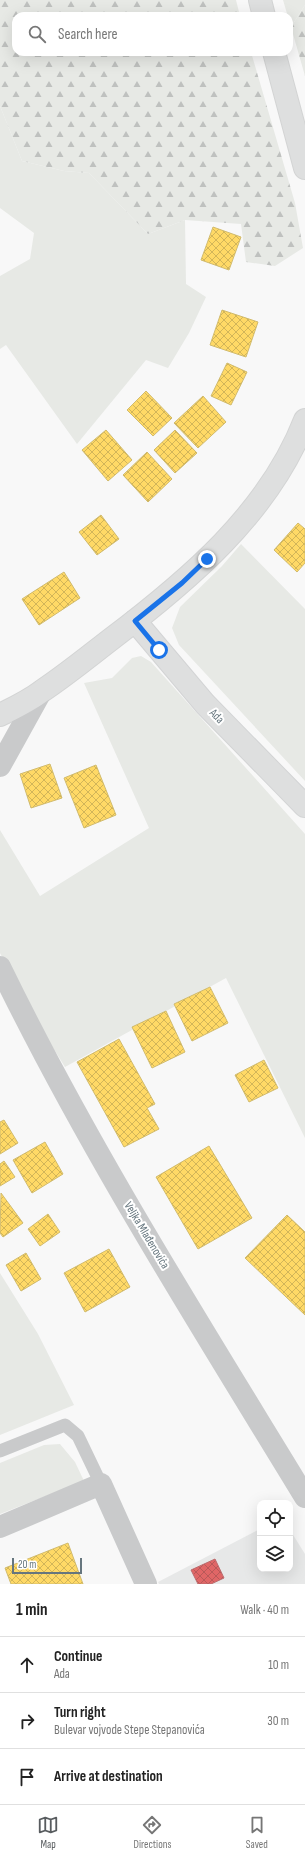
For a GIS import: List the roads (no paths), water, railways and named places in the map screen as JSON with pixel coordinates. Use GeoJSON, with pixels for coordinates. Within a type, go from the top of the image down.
{"type":"FeatureCollection","features":[{"type":"Feature","properties":{"kind":"main road"},"geometry":{"type":"LineString","coordinates":[[260,0],[263,12]]}},
{"type":"Feature","properties":{"kind":"main road"},"geometry":{"type":"LineString","coordinates":[[275,56],[305,168]]}},
{"type":"Feature","properties":{"kind":"main road"},"geometry":{"type":"LineString","coordinates":[[0,715],[41,692],[135,621],[182,583],[240,524],[263,496],[282,467],[305,420]]}},
{"type":"Feature","properties":{"kind":"main road","name":"Ada"},"geometry":{"type":"LineString","coordinates":[[135,621],[205,704],[305,806]]}},
{"type":"Feature","properties":{"kind":"street"},"geometry":{"type":"LineString","coordinates":[[0,766],[41,692]]}},
{"type":"Feature","properties":{"kind":"street","name":"Veljka Mlađenovića"},"geometry":{"type":"LineString","coordinates":[[0,967],[24,1015],[98,1151],[305,1497]]}},
{"type":"Feature","properties":{"kind":"street"},"geometry":{"type":"LineString","coordinates":[[0,1527],[102,1484],[146,1584]]}},
{"type":"Feature","properties":{"kind":"lane"},"geometry":{"type":"LineString","coordinates":[[0,1451],[65,1426],[78,1436],[102,1484]]}}]}
